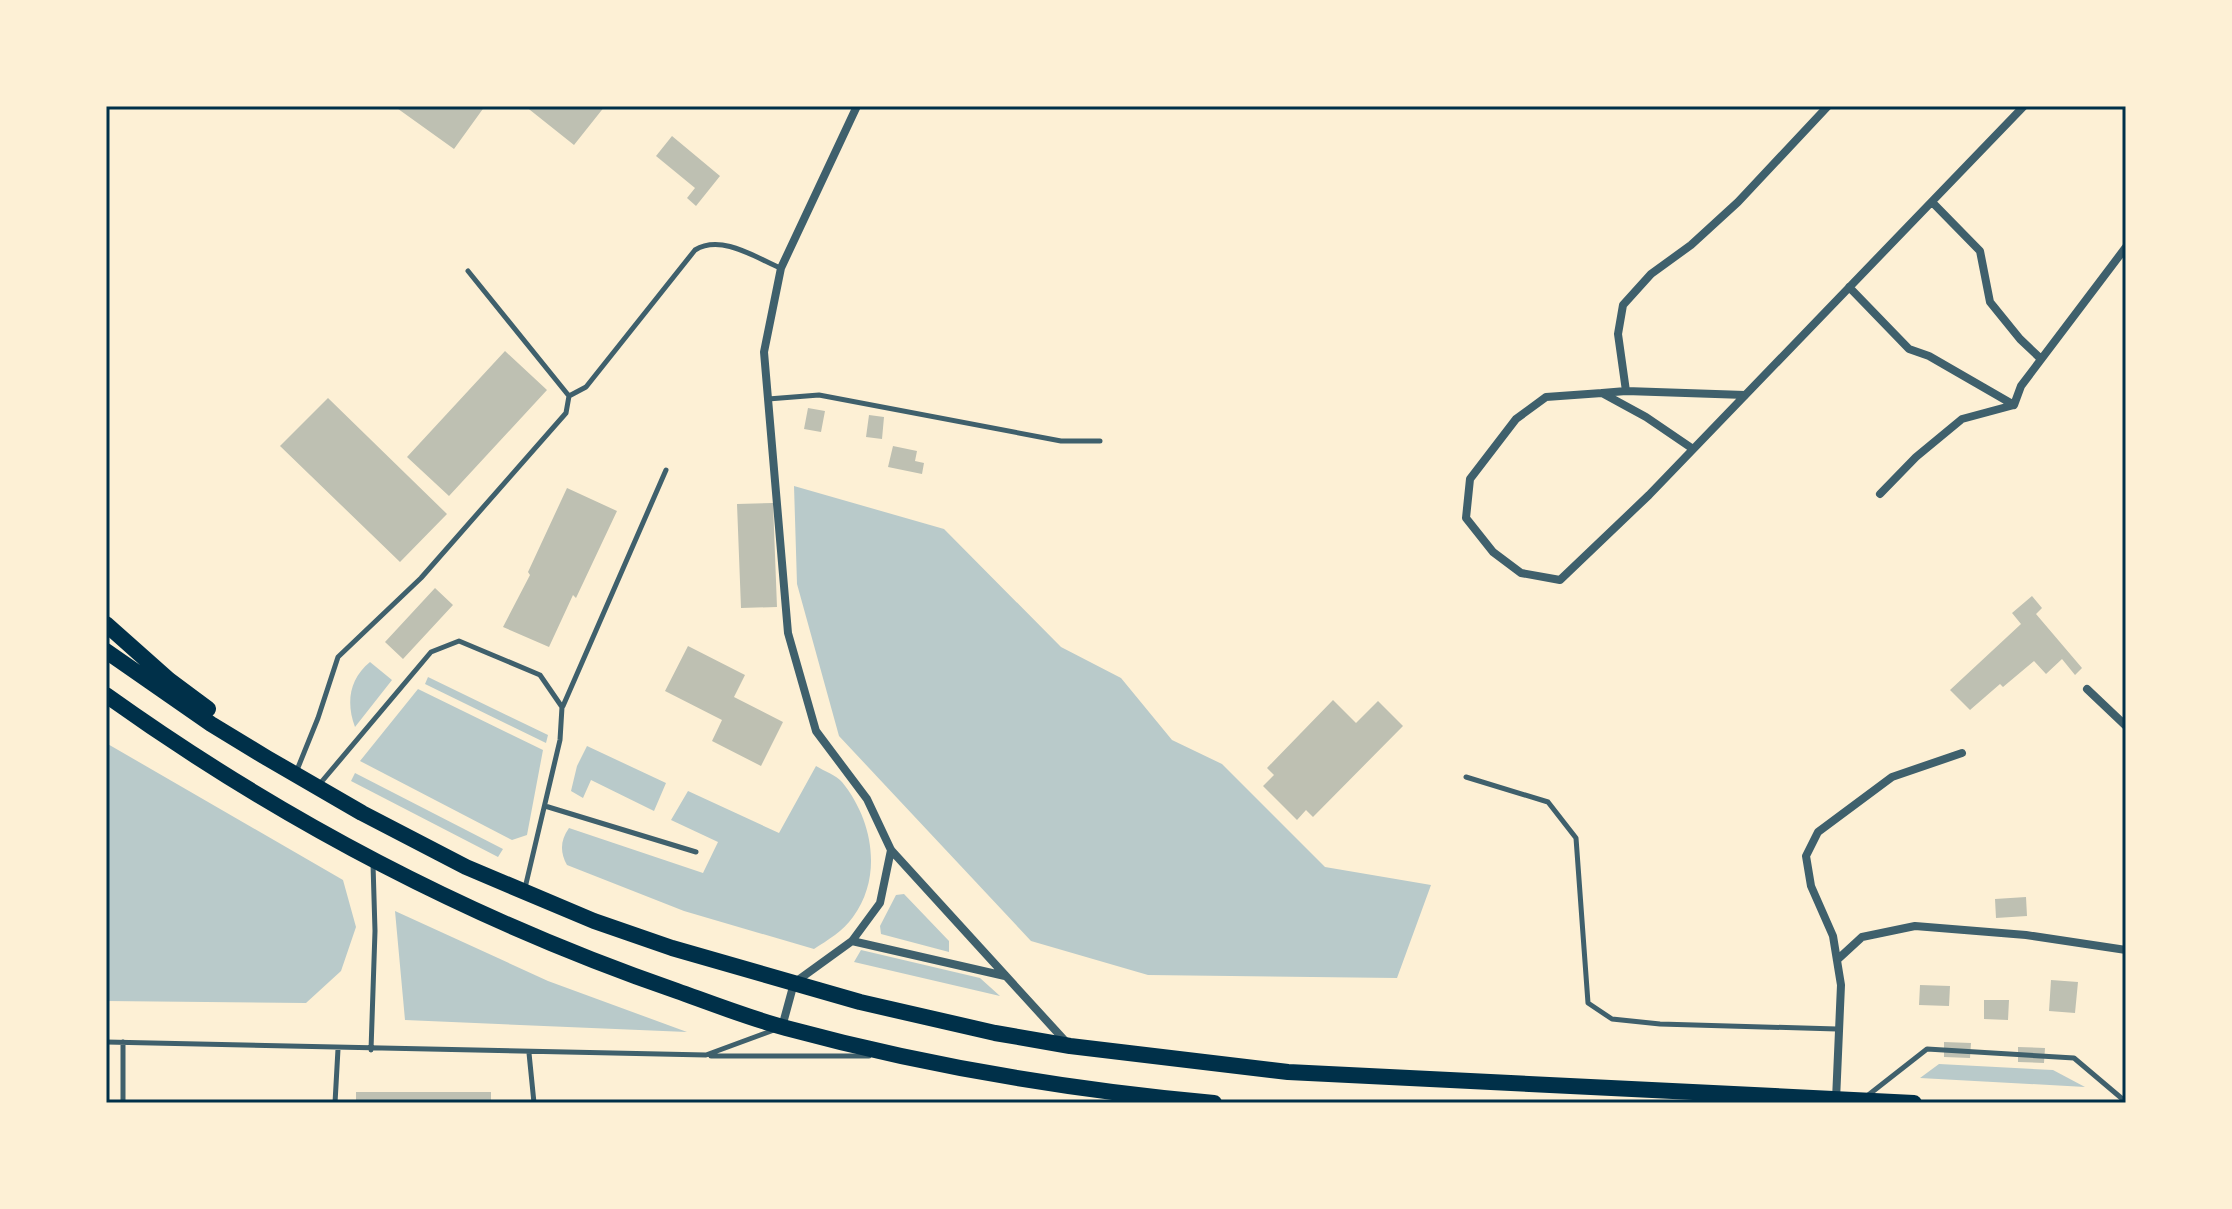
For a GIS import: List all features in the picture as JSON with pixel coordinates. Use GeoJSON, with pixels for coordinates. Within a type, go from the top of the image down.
{"type":"FeatureCollection","features":[{"type":"Feature","properties":{"kind":"highway"},"geometry":{"type":"LineString","coordinates":[[106,624],[169,680],[295,775]]}},
{"type":"Feature","properties":{"kind":"highway"},"geometry":{"type":"LineString","coordinates":[[106,651],[211,724],[295,775],[409,838],[524,893],[646,939],[922,1017],[1070,1046],[1288,1072],[1914,1103]]}},
{"type":"Feature","properties":{"kind":"highway"},"geometry":{"type":"LineString","coordinates":[[106,695],[206,762]]}},
{"type":"Feature","properties":{"kind":"highway"},"geometry":{"type":"LineString","coordinates":[[106,709],[206,762],[372,859],[531,936],[632,976],[782,1027],[901,1056],[1036,1081],[1214,1103]]}},
{"type":"Feature","properties":{"kind":"street"},"geometry":{"type":"LineString","coordinates":[[857,106],[781,268],[764,352],[788,633],[816,731],[867,799],[891,850],[1070,1046]]}},
{"type":"Feature","properties":{"kind":"street"},"geometry":{"type":"LineString","coordinates":[[1626,391],[1618,334],[1623,305],[1651,274],[1691,245],[1738,202],[1828,106]]}},
{"type":"Feature","properties":{"kind":"street"},"geometry":{"type":"LineString","coordinates":[[1745,395],[1626,391],[1546,397],[1516,419],[1470,479],[1466,518],[1493,552],[1521,573],[1560,580],[1693,449],[2024,106]]}},
{"type":"Feature","properties":{"kind":"street"},"geometry":{"type":"LineString","coordinates":[[1932,202],[1980,251],[1990,302],[2041,359]]}},
{"type":"Feature","properties":{"kind":"street"},"geometry":{"type":"LineString","coordinates":[[2014,405],[2021,386],[2126,247]]}},
{"type":"Feature","properties":{"kind":"street"},"geometry":{"type":"LineString","coordinates":[[1849,287],[1909,349],[1929,356],[2014,405]]}},
{"type":"Feature","properties":{"kind":"street"},"geometry":{"type":"LineString","coordinates":[[1602,393],[1646,417],[1693,449]]}},
{"type":"Feature","properties":{"kind":"street"},"geometry":{"type":"LineString","coordinates":[[1880,494],[1916,457],[1962,419],[2014,405]]}},
{"type":"Feature","properties":{"kind":"street"},"geometry":{"type":"LineString","coordinates":[[2087,689],[2126,726]]}},
{"type":"Feature","properties":{"kind":"street"},"geometry":{"type":"LineString","coordinates":[[1836,1100],[1841,985],[1833,936],[1811,886],[1806,856],[1818,832],[1892,777],[1962,753]]}},
{"type":"Feature","properties":{"kind":"street"},"geometry":{"type":"LineString","coordinates":[[782,1027],[794,983],[852,941],[880,903],[891,850]]}},
{"type":"Feature","properties":{"kind":"street"},"geometry":{"type":"LineString","coordinates":[[1837,960],[1862,937],[1915,926],[2026,935],[2126,950]]}},
{"type":"Feature","properties":{"kind":"street"},"geometry":{"type":"LineString","coordinates":[[852,941],[1006,976]]}},
{"type":"Feature","properties":{"kind":"lane"},"geometry":{"type":"LineString","coordinates":[[569,396],[586,387],[695,250],[705,244],[722,244],[781,268]]}},
{"type":"Feature","properties":{"kind":"lane"},"geometry":{"type":"LineString","coordinates":[[295,775],[338,657],[421,578],[566,413],[569,396],[468,271]]}},
{"type":"Feature","properties":{"kind":"lane"},"geometry":{"type":"LineString","coordinates":[[768,399],[819,395],[1061,441],[1100,441]]}},
{"type":"Feature","properties":{"kind":"lane"},"geometry":{"type":"LineString","coordinates":[[524,893],[560,740],[562,707],[666,470]]}},
{"type":"Feature","properties":{"kind":"lane"},"geometry":{"type":"LineString","coordinates":[[318,787],[431,652],[459,641],[540,675],[562,707]]}},
{"type":"Feature","properties":{"kind":"lane"},"geometry":{"type":"LineString","coordinates":[[1466,777],[1548,802],[1576,838],[1588,1003],[1612,1019],[1660,1024],[1837,1029]]}},
{"type":"Feature","properties":{"kind":"lane"},"geometry":{"type":"LineString","coordinates":[[545,806],[696,852]]}},
{"type":"Feature","properties":{"kind":"lane"},"geometry":{"type":"LineString","coordinates":[[371,1050],[375,931],[372,859]]}},
{"type":"Feature","properties":{"kind":"lane"},"geometry":{"type":"LineString","coordinates":[[706,1055],[782,1027]]}},
{"type":"Feature","properties":{"kind":"lane"},"geometry":{"type":"LineString","coordinates":[[106,1042],[529,1053],[901,1056]]}},
{"type":"Feature","properties":{"kind":"lane"},"geometry":{"type":"LineString","coordinates":[[123,1042],[123,1103]]}},
{"type":"Feature","properties":{"kind":"lane"},"geometry":{"type":"LineString","coordinates":[[335,1103],[338,1049]]}},
{"type":"Feature","properties":{"kind":"lane"},"geometry":{"type":"LineString","coordinates":[[1859,1101],[1927,1049],[2074,1058],[2126,1102]]}},
{"type":"Feature","properties":{"kind":"lane"},"geometry":{"type":"LineString","coordinates":[[529,1053],[534,1103]]}},
{"type":"Feature","properties":{"kind":"shaded area"},"geometry":{"type":"Polygon","coordinates":[[[794,486],[944,529],[1061,647],[1121,678],[1172,740],[1222,764],[1325,867],[1431,885],[1397,978],[1148,975],[1031,941],[839,736],[797,584],[794,486]]]}},
{"type":"Feature","properties":{"kind":"shaded area"},"geometry":{"type":"Polygon","coordinates":[[[370,662],[392,680],[355,727],[351,692],[358,676],[370,662]]]}},
{"type":"Feature","properties":{"kind":"shaded area"},"geometry":{"type":"Polygon","coordinates":[[[428,677],[548,735],[546,743],[425,684],[428,677]]]}},
{"type":"Feature","properties":{"kind":"shaded area"},"geometry":{"type":"Polygon","coordinates":[[[418,689],[543,750],[527,835],[512,840],[360,761],[418,689]]]}},
{"type":"Feature","properties":{"kind":"shaded area"},"geometry":{"type":"Polygon","coordinates":[[[106,743],[343,880],[356,927],[341,971],[306,1003],[106,1001],[106,743]]]}},
{"type":"Feature","properties":{"kind":"shaded area"},"geometry":{"type":"Polygon","coordinates":[[[587,746],[666,783],[654,811],[591,780],[583,798],[571,791],[577,766],[587,746]]]}},
{"type":"Feature","properties":{"kind":"shaded area"},"geometry":{"type":"Polygon","coordinates":[[[816,766],[839,780],[853,797],[867,831],[871,866],[862,901],[853,917],[840,931],[814,949],[684,911],[567,865],[565,860],[563,842],[569,828],[703,873],[718,842],[671,820],[688,791],[779,833],[816,766]]]}},
{"type":"Feature","properties":{"kind":"shaded area"},"geometry":{"type":"Polygon","coordinates":[[[355,773],[503,849],[498,857],[351,781],[355,773]]]}},
{"type":"Feature","properties":{"kind":"shaded area"},"geometry":{"type":"Polygon","coordinates":[[[904,894],[949,941],[949,952],[881,934],[880,926],[896,895],[904,894]]]}},
{"type":"Feature","properties":{"kind":"shaded area"},"geometry":{"type":"Polygon","coordinates":[[[395,911],[548,981],[687,1032],[405,1020],[395,911]]]}},
{"type":"Feature","properties":{"kind":"shaded area"},"geometry":{"type":"Polygon","coordinates":[[[861,950],[980,978],[1000,996],[854,962],[861,950]]]}},
{"type":"Feature","properties":{"kind":"shaded area"},"geometry":{"type":"Polygon","coordinates":[[[1939,1064],[2053,1070],[2085,1087],[1920,1078],[1939,1064]]]}},
{"type":"Feature","properties":{"kind":"building"},"geometry":{"type":"Polygon","coordinates":[[[394,106],[485,106],[454,149],[394,106]]]}},
{"type":"Feature","properties":{"kind":"building"},"geometry":{"type":"Polygon","coordinates":[[[525,106],[605,106],[574,145],[525,106]]]}},
{"type":"Feature","properties":{"kind":"building"},"geometry":{"type":"Polygon","coordinates":[[[672,136],[720,176],[696,206],[687,198],[695,188],[656,156],[672,136]]]}},
{"type":"Feature","properties":{"kind":"building"},"geometry":{"type":"Polygon","coordinates":[[[505,351],[547,390],[449,496],[407,457],[505,351]]]}},
{"type":"Feature","properties":{"kind":"building"},"geometry":{"type":"Polygon","coordinates":[[[328,398],[447,514],[400,562],[280,446],[328,398]]]}},
{"type":"Feature","properties":{"kind":"building"},"geometry":{"type":"Polygon","coordinates":[[[808,408],[825,411],[821,432],[804,429],[808,408]]]}},
{"type":"Feature","properties":{"kind":"building"},"geometry":{"type":"Polygon","coordinates":[[[869,415],[884,417],[882,439],[866,437],[869,415]]]}},
{"type":"Feature","properties":{"kind":"building"},"geometry":{"type":"Polygon","coordinates":[[[893,446],[917,451],[915,461],[924,463],[922,474],[888,467],[893,446]]]}},
{"type":"Feature","properties":{"kind":"building"},"geometry":{"type":"Polygon","coordinates":[[[567,488],[617,511],[549,647],[503,627],[530,575],[528,572],[567,488]]]}},
{"type":"Feature","properties":{"kind":"building"},"geometry":{"type":"Polygon","coordinates":[[[773,503],[777,607],[741,608],[737,504],[773,503]]]}},
{"type":"Feature","properties":{"kind":"building"},"geometry":{"type":"Polygon","coordinates":[[[435,588],[453,605],[403,659],[385,642],[435,588]]]}},
{"type":"Feature","properties":{"kind":"building"},"geometry":{"type":"Polygon","coordinates":[[[2032,596],[2042,608],[2036,614],[2082,668],[2075,675],[2062,659],[2046,674],[2034,661],[2003,687],[2000,684],[1970,710],[1950,690],[2021,624],[2012,613],[2032,596]]]}},
{"type":"Feature","properties":{"kind":"building"},"geometry":{"type":"Polygon","coordinates":[[[688,646],[745,675],[734,697],[783,722],[761,766],[712,741],[722,720],[665,691],[688,646]]]}},
{"type":"Feature","properties":{"kind":"building"},"geometry":{"type":"Polygon","coordinates":[[[1333,700],[1356,723],[1378,701],[1403,726],[1313,817],[1306,810],[1297,820],[1263,786],[1274,775],[1267,768],[1333,700]]]}},
{"type":"Feature","properties":{"kind":"building"},"geometry":{"type":"Polygon","coordinates":[[[2026,897],[2027,916],[1996,918],[1995,899],[2026,897]]]}},
{"type":"Feature","properties":{"kind":"building"},"geometry":{"type":"Polygon","coordinates":[[[2051,980],[2078,982],[2075,1013],[2049,1011],[2051,980]]]}},
{"type":"Feature","properties":{"kind":"building"},"geometry":{"type":"Polygon","coordinates":[[[1920,985],[1950,986],[1949,1006],[1919,1005],[1920,985]]]}},
{"type":"Feature","properties":{"kind":"building"},"geometry":{"type":"Polygon","coordinates":[[[1984,1000],[2009,1000],[2008,1020],[1984,1019],[1984,1000]]]}},
{"type":"Feature","properties":{"kind":"building"},"geometry":{"type":"Polygon","coordinates":[[[1944,1042],[1971,1043],[1970,1058],[1944,1057],[1944,1042]]]}},
{"type":"Feature","properties":{"kind":"building"},"geometry":{"type":"Polygon","coordinates":[[[2018,1047],[2045,1048],[2044,1063],[2018,1062],[2018,1047]]]}},
{"type":"Feature","properties":{"kind":"building"},"geometry":{"type":"Polygon","coordinates":[[[356,1092],[491,1092],[491,1103],[356,1103],[356,1092]]]}}]}
